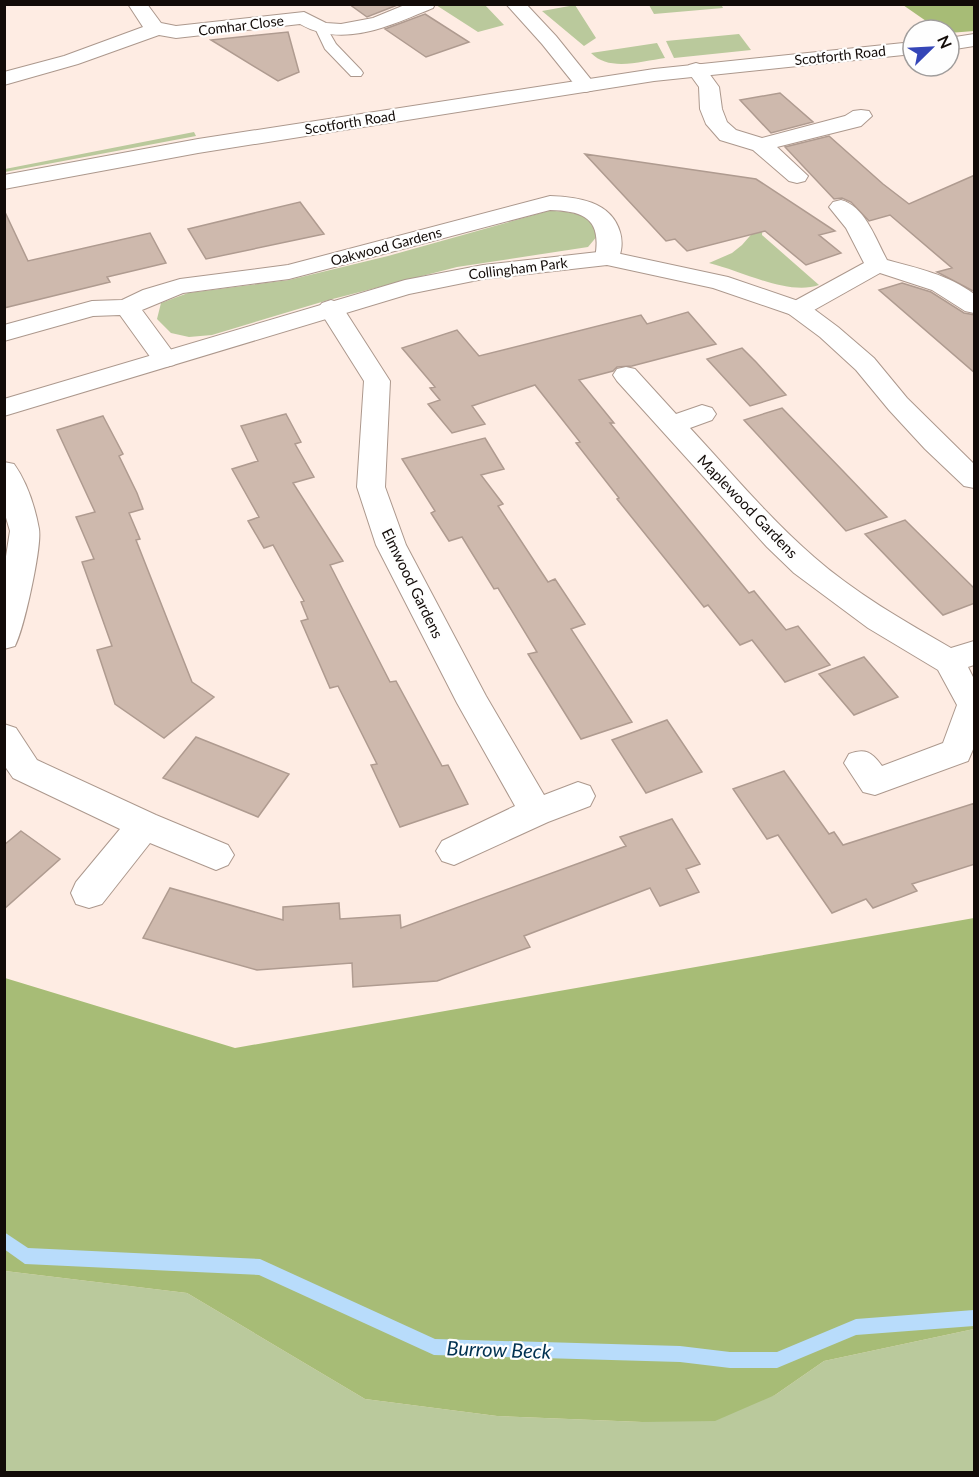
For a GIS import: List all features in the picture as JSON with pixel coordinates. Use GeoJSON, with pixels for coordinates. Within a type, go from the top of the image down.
{"type":"FeatureCollection","features":[{"type":"Feature","properties":{"kind":"street"},"geometry":{"type":"LineString","coordinates":[[137,4],[150,25],[157,29]]}},
{"type":"Feature","properties":{"kind":"street","name":"Comhar Close"},"geometry":{"type":"LineString","coordinates":[[157,29],[176,32],[304,18],[321,28],[341,30],[378,24],[426,4]]}},
{"type":"Feature","properties":{"kind":"street"},"geometry":{"type":"LineString","coordinates":[[515,4],[543,33],[586,86]]}},
{"type":"Feature","properties":{"kind":"street"},"geometry":{"type":"LineString","coordinates":[[4,79],[71,60],[157,29]]}},
{"type":"Feature","properties":{"kind":"street","name":"Scotforth Road"},"geometry":{"type":"LineString","coordinates":[[4,182],[198,146],[696,69],[901,49]]}},
{"type":"Feature","properties":{"kind":"street"},"geometry":{"type":"LineString","coordinates":[[696,69],[709,87],[711,109],[717,124],[728,135],[761,145],[797,176]]}},
{"type":"Feature","properties":{"kind":"street"},"geometry":{"type":"LineString","coordinates":[[761,145],[861,116]]}},
{"type":"Feature","properties":{"kind":"street","name":"Oakwood Gardens"},"geometry":{"type":"LineString","coordinates":[[4,333],[92,309],[127,307],[180,285],[289,272],[550,203],[573,203],[588,208],[601,218],[610,238],[607,258]]}},
{"type":"Feature","properties":{"kind":"street"},"geometry":{"type":"LineString","coordinates":[[841,207],[863,232],[866,244],[877,265]]}},
{"type":"Feature","properties":{"kind":"street","name":"Collingham Park"},"geometry":{"type":"LineString","coordinates":[[4,408],[405,287],[473,273],[607,258],[710,279],[757,293],[798,309],[830,332],[865,364],[912,419],[975,479]]}},
{"type":"Feature","properties":{"kind":"street"},"geometry":{"type":"LineString","coordinates":[[798,309],[877,265],[936,281],[975,306]]}},
{"type":"Feature","properties":{"kind":"street"},"geometry":{"type":"LineString","coordinates":[[127,307],[165,359]]}},
{"type":"Feature","properties":{"kind":"street","name":"Elmwood Gardens"},"geometry":{"type":"LineString","coordinates":[[331,308],[377,381],[371,488],[391,545],[473,703],[536,812]]}},
{"type":"Feature","properties":{"kind":"street","name":"Maplewood Gardens"},"geometry":{"type":"LineString","coordinates":[[626,375],[777,540],[805,566],[879,621],[962,657],[972,705],[956,752],[875,782],[861,763]]}},
{"type":"Feature","properties":{"kind":"street"},"geometry":{"type":"LineString","coordinates":[[671,425],[702,414]]}},
{"type":"Feature","properties":{"kind":"street"},"geometry":{"type":"LineString","coordinates":[[4,471],[9,477],[25,531],[16,592],[4,638]]}},
{"type":"Feature","properties":{"kind":"street"},"geometry":{"type":"LineString","coordinates":[[4,737],[25,769],[144,825],[216,855]]}},
{"type":"Feature","properties":{"kind":"street"},"geometry":{"type":"LineString","coordinates":[[454,851],[536,812],[578,796]]}},
{"type":"Feature","properties":{"kind":"street"},"geometry":{"type":"LineString","coordinates":[[89,893],[144,825]]}},
{"type":"Feature","properties":{"kind":"lane"},"geometry":{"type":"LineString","coordinates":[[321,28],[330,46],[356,73]]}},
{"type":"Feature","properties":{"kind":"green space"},"geometry":{"type":"Polygon","coordinates":[[[721,4],[723,8],[654,14],[649,5],[721,4]]]}},
{"type":"Feature","properties":{"kind":"green space"},"geometry":{"type":"Polygon","coordinates":[[[436,5],[485,5],[504,25],[478,32],[436,5]]]}},
{"type":"Feature","properties":{"kind":"green space"},"geometry":{"type":"Polygon","coordinates":[[[575,5],[596,38],[584,46],[542,11],[575,5]]]}},
{"type":"Feature","properties":{"kind":"green space"},"geometry":{"type":"Polygon","coordinates":[[[903,5],[974,5],[974,31],[961,32],[961,18],[922,18],[903,5]]]}},
{"type":"Feature","properties":{"kind":"green space"},"geometry":{"type":"Polygon","coordinates":[[[739,34],[751,50],[674,58],[666,41],[739,34]]]}},
{"type":"Feature","properties":{"kind":"green space"},"geometry":{"type":"Polygon","coordinates":[[[657,43],[665,58],[616,64],[598,59],[591,53],[657,43]]]}},
{"type":"Feature","properties":{"kind":"green space"},"geometry":{"type":"Polygon","coordinates":[[[194,132],[196,136],[5,172],[5,169],[194,132]]]}},
{"type":"Feature","properties":{"kind":"green space"},"geometry":{"type":"Polygon","coordinates":[[[548,211],[572,213],[594,221],[598,235],[588,247],[457,267],[325,301],[212,335],[189,337],[171,333],[157,319],[161,303],[188,293],[289,280],[388,256],[548,211]]]}},
{"type":"Feature","properties":{"kind":"green space"},"geometry":{"type":"Polygon","coordinates":[[[763,221],[762,235],[819,285],[807,288],[779,285],[709,263],[732,253],[763,221]]]}},
{"type":"Feature","properties":{"kind":"green space"},"geometry":{"type":"Polygon","coordinates":[[[974,918],[974,1329],[824,1361],[775,1395],[715,1421],[642,1422],[497,1416],[365,1399],[187,1293],[5,1271],[5,978],[235,1048],[974,918]]]}},
{"type":"Feature","properties":{"kind":"green space"},"geometry":{"type":"Polygon","coordinates":[[[5,1271],[187,1293],[365,1399],[497,1416],[642,1422],[775,1395],[824,1361],[974,1329],[974,1472],[5,1472],[5,1271]]]}},
{"type":"Feature","properties":{"kind":"building"},"geometry":{"type":"Polygon","coordinates":[[[349,4],[400,4],[367,17],[349,4]]]}},
{"type":"Feature","properties":{"kind":"building"},"geometry":{"type":"Polygon","coordinates":[[[425,14],[469,42],[426,57],[385,29],[425,14]]]}},
{"type":"Feature","properties":{"kind":"building"},"geometry":{"type":"Polygon","coordinates":[[[288,32],[299,72],[278,81],[211,40],[288,32]]]}},
{"type":"Feature","properties":{"kind":"building"},"geometry":{"type":"Polygon","coordinates":[[[780,93],[813,122],[771,133],[740,100],[780,93]]]}},
{"type":"Feature","properties":{"kind":"building"},"geometry":{"type":"Polygon","coordinates":[[[829,136],[909,204],[975,175],[975,292],[937,272],[952,268],[890,215],[869,221],[851,202],[842,198],[834,199],[785,147],[829,136]]]}},
{"type":"Feature","properties":{"kind":"building"},"geometry":{"type":"Polygon","coordinates":[[[585,154],[756,179],[835,231],[819,235],[841,253],[806,265],[765,231],[687,251],[675,239],[666,241],[585,154]]]}},
{"type":"Feature","properties":{"kind":"building"},"geometry":{"type":"Polygon","coordinates":[[[300,202],[324,234],[206,259],[188,229],[300,202]]]}},
{"type":"Feature","properties":{"kind":"building"},"geometry":{"type":"Polygon","coordinates":[[[4,210],[28,261],[150,233],[166,263],[107,277],[110,282],[4,308],[4,210]]]}},
{"type":"Feature","properties":{"kind":"building"},"geometry":{"type":"Polygon","coordinates":[[[902,283],[931,292],[964,313],[975,315],[975,373],[879,290],[902,283]]]}},
{"type":"Feature","properties":{"kind":"building"},"geometry":{"type":"Polygon","coordinates":[[[688,312],[716,344],[632,366],[617,367],[613,371],[579,380],[614,423],[610,423],[749,593],[754,591],[786,630],[798,626],[830,665],[785,682],[752,640],[740,645],[708,605],[704,607],[617,499],[619,498],[576,443],[580,442],[535,385],[472,406],[485,424],[452,433],[428,404],[440,400],[430,388],[435,387],[402,348],[457,330],[479,356],[641,315],[647,324],[688,312]]]}},
{"type":"Feature","properties":{"kind":"building"},"geometry":{"type":"Polygon","coordinates":[[[742,348],[786,395],[750,406],[707,359],[742,348]]]}},
{"type":"Feature","properties":{"kind":"building"},"geometry":{"type":"Polygon","coordinates":[[[782,408],[887,517],[846,531],[744,420],[782,408]]]}},
{"type":"Feature","properties":{"kind":"building"},"geometry":{"type":"Polygon","coordinates":[[[286,414],[301,442],[295,444],[314,477],[293,483],[343,561],[330,565],[390,682],[396,681],[442,766],[448,765],[468,804],[400,827],[371,765],[377,764],[338,686],[330,688],[301,621],[308,619],[301,602],[304,601],[273,545],[264,548],[248,521],[259,517],[232,469],[258,461],[241,426],[286,414]]]}},
{"type":"Feature","properties":{"kind":"building"},"geometry":{"type":"Polygon","coordinates":[[[103,416],[123,454],[119,456],[143,509],[129,513],[140,539],[136,540],[192,682],[214,697],[164,738],[115,704],[97,650],[112,646],[82,562],[94,559],[76,517],[95,512],[57,430],[103,416]]]}},
{"type":"Feature","properties":{"kind":"building"},"geometry":{"type":"Polygon","coordinates":[[[485,438],[504,469],[481,475],[503,504],[498,506],[548,582],[555,579],[585,624],[571,629],[632,722],[581,739],[528,654],[537,652],[498,588],[494,589],[462,537],[449,541],[431,513],[435,511],[402,459],[485,438]]]}},
{"type":"Feature","properties":{"kind":"building"},"geometry":{"type":"Polygon","coordinates":[[[905,520],[975,589],[975,603],[943,615],[865,534],[905,520]]]}},
{"type":"Feature","properties":{"kind":"building"},"geometry":{"type":"Polygon","coordinates":[[[864,657],[898,697],[854,715],[819,674],[864,657]]]}},
{"type":"Feature","properties":{"kind":"building"},"geometry":{"type":"Polygon","coordinates":[[[667,720],[702,772],[646,793],[612,740],[667,720]]]}},
{"type":"Feature","properties":{"kind":"building"},"geometry":{"type":"Polygon","coordinates":[[[196,737],[289,774],[258,817],[163,778],[196,737]]]}},
{"type":"Feature","properties":{"kind":"building"},"geometry":{"type":"Polygon","coordinates":[[[784,771],[829,834],[834,832],[843,845],[975,803],[975,864],[912,884],[917,891],[873,908],[866,899],[832,913],[778,835],[767,839],[733,789],[784,771]]]}},
{"type":"Feature","properties":{"kind":"building"},"geometry":{"type":"Polygon","coordinates":[[[672,819],[700,864],[686,869],[699,892],[660,906],[650,888],[524,936],[530,947],[437,981],[353,987],[352,963],[257,970],[143,938],[170,888],[283,920],[283,907],[339,903],[340,919],[400,915],[401,928],[626,846],[620,837],[672,819]]]}},
{"type":"Feature","properties":{"kind":"building"},"geometry":{"type":"Polygon","coordinates":[[[21,831],[60,859],[4,909],[4,845],[21,831]]]}},
{"type":"Feature","properties":{"kind":"waterway","name":"Burrow Beck"},"geometry":{"type":"LineString","coordinates":[[4,1239],[25,1256],[260,1267],[434,1347],[680,1354],[730,1360],[777,1360],[856,1327],[974,1318]]}}]}
